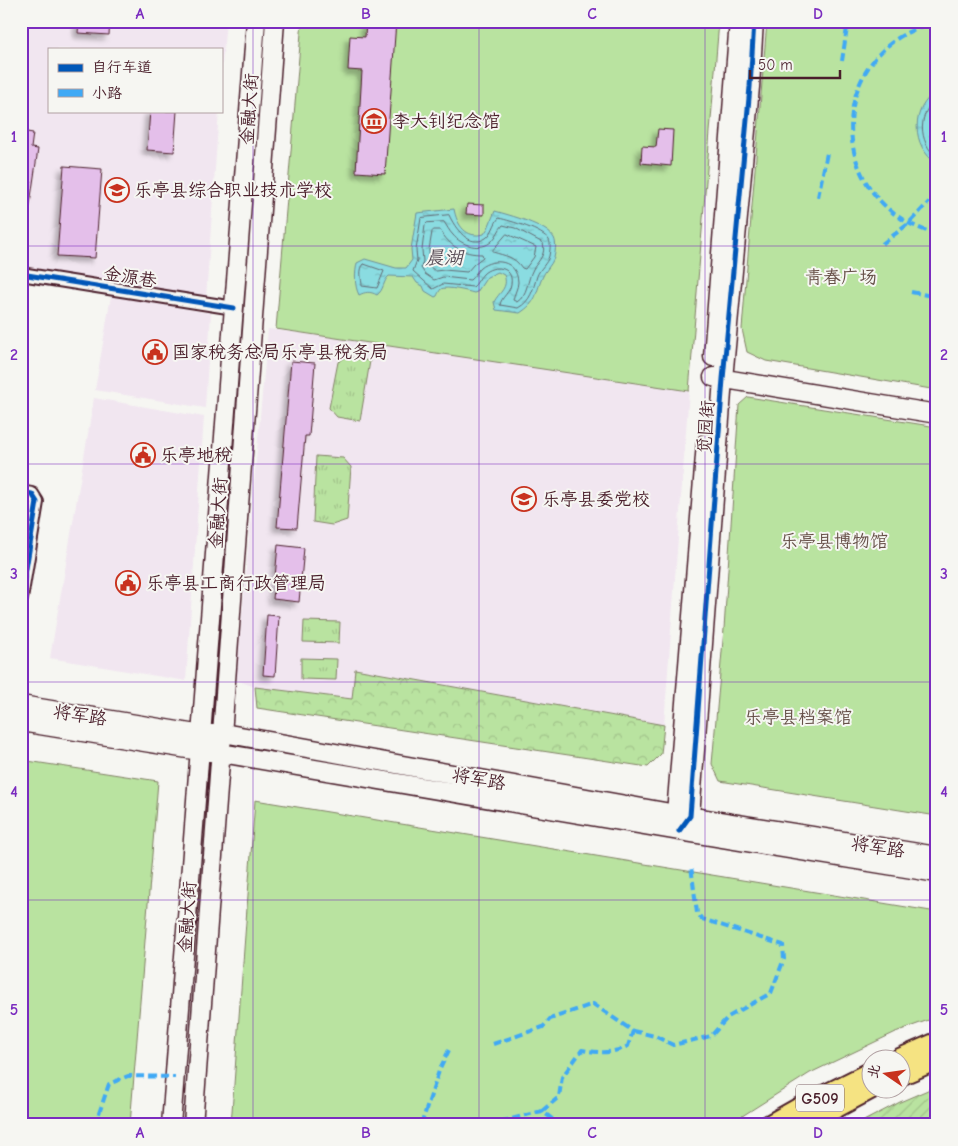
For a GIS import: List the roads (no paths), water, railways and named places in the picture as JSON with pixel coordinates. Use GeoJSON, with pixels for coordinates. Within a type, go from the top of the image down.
{"type":"FeatureCollection","features":[{"type":"Feature","properties":{"kind":"main road","name":"金融大街"},"geometry":{"type":"LineString","coordinates":[[171,1125],[256,21]]}},
{"type":"Feature","properties":{"kind":"main road","name":"金融大街"},"geometry":{"type":"LineString","coordinates":[[193,1125],[275,21]]}},
{"type":"Feature","properties":{"kind":"main road","name":"觅园街"},"geometry":{"type":"LineString","coordinates":[[682,820],[717,378],[739,21]]}},
{"type":"Feature","properties":{"kind":"main road","name":"觅园街"},"geometry":{"type":"LineString","coordinates":[[717,378],[750,86],[754,21]]}},
{"type":"Feature","properties":{"kind":"main road"},"geometry":{"type":"LineString","coordinates":[[717,378],[937,414]]}},
{"type":"Feature","properties":{"kind":"main road","name":"将军路"},"geometry":{"type":"LineString","coordinates":[[21,705],[201,743],[221,753],[937,856]]}},
{"type":"Feature","properties":{"kind":"main road","name":"将军路"},"geometry":{"type":"LineString","coordinates":[[21,722],[201,743],[223,733],[682,820],[937,872]]}},
{"type":"Feature","properties":{"kind":"main road"},"geometry":{"type":"LineString","coordinates":[[910,1055],[937,1043]]}},
{"type":"Feature","properties":{"kind":"main road"},"geometry":{"type":"LineString","coordinates":[[910,1070],[937,1059]]}},
{"type":"Feature","properties":{"kind":"main road","name":"G509"},"geometry":{"type":"LineString","coordinates":[[770,1125],[860,1078]]}},
{"type":"Feature","properties":{"kind":"main road","name":"G509"},"geometry":{"type":"LineString","coordinates":[[803,1125],[860,1094]]}},
{"type":"Feature","properties":{"kind":"street","name":"金源巷"},"geometry":{"type":"LineString","coordinates":[[21,274],[234,308]]}},
{"type":"Feature","properties":{"kind":"street"},"geometry":{"type":"LineString","coordinates":[[21,492],[32,494],[38,502],[21,599]]}},
{"type":"Feature","properties":{"kind":"water"},"geometry":{"type":"Polygon","coordinates":[[[937,91],[937,164],[922,147],[917,127],[922,107],[928,98],[937,91]]]}},
{"type":"Feature","properties":{"kind":"water","name":"晨湖"},"geometry":{"type":"Polygon","coordinates":[[[454,209],[457,220],[467,233],[484,234],[495,211],[536,225],[550,233],[554,238],[556,246],[554,258],[543,275],[535,298],[526,309],[520,313],[496,310],[494,302],[503,290],[505,283],[504,275],[498,272],[487,277],[477,292],[474,293],[444,288],[435,297],[425,291],[423,286],[417,283],[413,277],[389,276],[377,295],[368,292],[359,295],[355,279],[357,263],[365,259],[396,268],[406,268],[412,260],[411,249],[417,213],[454,209]]]}},
{"type":"Feature","properties":{"kind":"place","name":"李大钊纪念馆"},"geometry":{"type":"Point","coordinates":[374,121]}},
{"type":"Feature","properties":{"kind":"place","name":"乐亭县综合职业技术学校"},"geometry":{"type":"Point","coordinates":[117,190]}},
{"type":"Feature","properties":{"kind":"place","name":"国家税务总局乐亭县税务局"},"geometry":{"type":"Point","coordinates":[155,352]}},
{"type":"Feature","properties":{"kind":"place","name":"乐亭地税"},"geometry":{"type":"Point","coordinates":[143,455]}},
{"type":"Feature","properties":{"kind":"place","name":"乐亭县委党校"},"geometry":{"type":"Point","coordinates":[524,499]}},
{"type":"Feature","properties":{"kind":"place","name":"乐亭县工商行政管理局"},"geometry":{"type":"Point","coordinates":[128,583]}},
{"type":"Feature","properties":{"kind":"park label","name":"青春广场"},"geometry":{"type":"Point","coordinates":[841,277]}},
{"type":"Feature","properties":{"kind":"park label","name":"乐亭县博物馆"},"geometry":{"type":"Point","coordinates":[834,541]}},
{"type":"Feature","properties":{"kind":"park label","name":"乐亭县档案馆"},"geometry":{"type":"Point","coordinates":[798,717]}}]}
